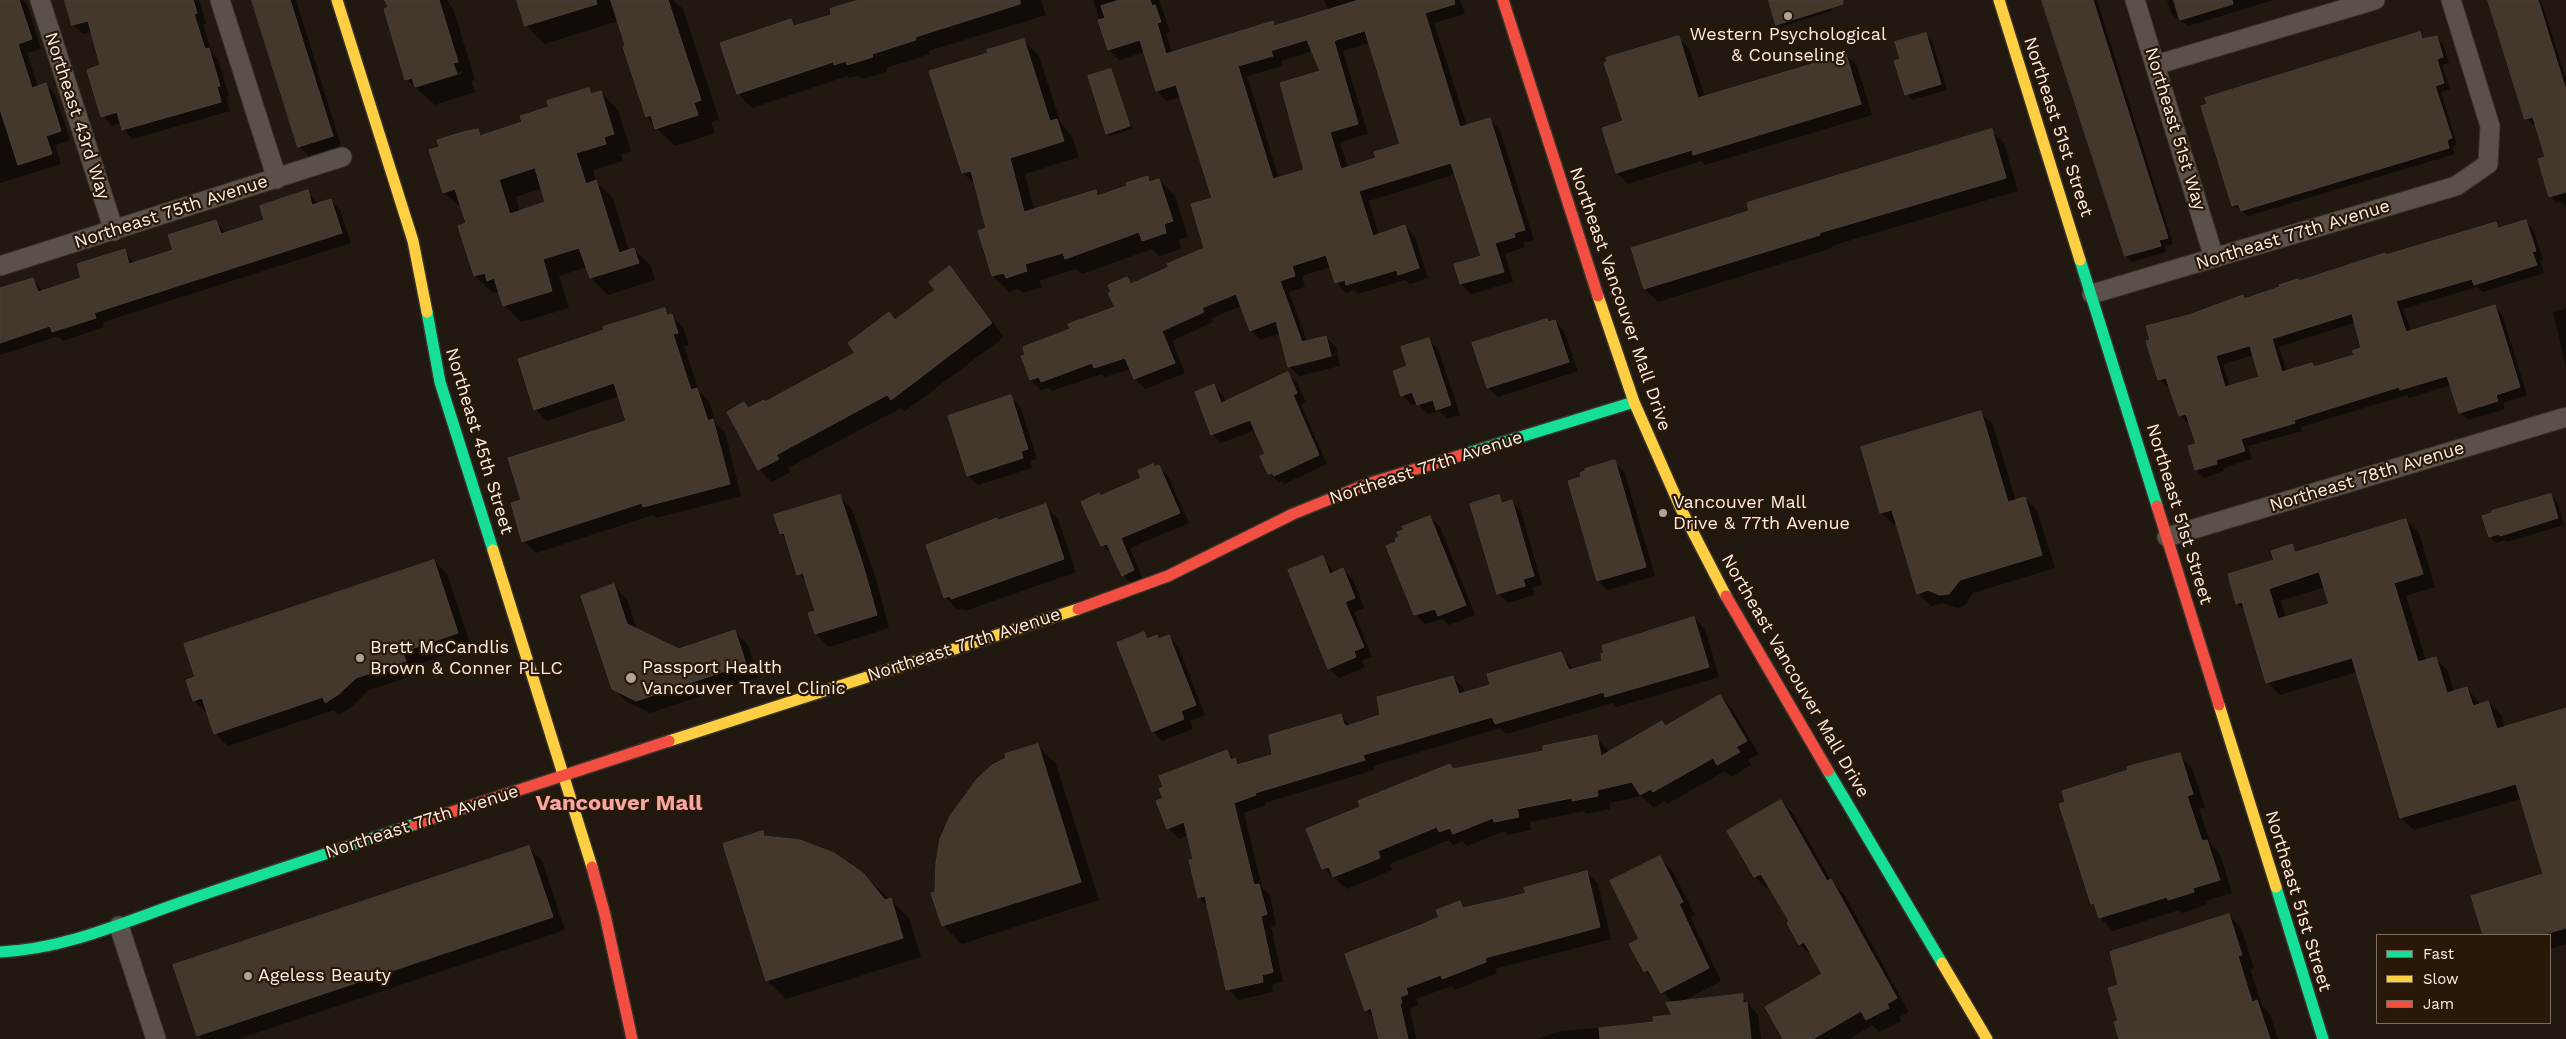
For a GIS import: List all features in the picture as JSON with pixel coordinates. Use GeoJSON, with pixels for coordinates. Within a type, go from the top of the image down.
{"type":"FeatureCollection","features":[{"type":"Feature","properties":{"kind":"street","name":"Northeast 43rd Way"},"geometry":{"type":"LineString","coordinates":[[40,0],[114,231]]}},
{"type":"Feature","properties":{"kind":"street"},"geometry":{"type":"LineString","coordinates":[[220,0],[277,179]]}},
{"type":"Feature","properties":{"kind":"street","name":"Northeast 45th Street"},"geometry":{"type":"LineString","coordinates":[[337,0],[413,241],[440,382],[564,775],[606,915],[632,1039]]}},
{"type":"Feature","properties":{"kind":"street","name":"Northeast Vancouver Mall Drive"},"geometry":{"type":"LineString","coordinates":[[1504,0],[1574,227],[1634,402],[1682,511],[1739,621],[1987,1039]]}},
{"type":"Feature","properties":{"kind":"street","name":"Northeast 51st Street"},"geometry":{"type":"LineString","coordinates":[[1999,0],[2323,1039]]}},
{"type":"Feature","properties":{"kind":"street","name":"Northeast 51st Way"},"geometry":{"type":"LineString","coordinates":[[2135,0],[2214,258]]}},
{"type":"Feature","properties":{"kind":"street"},"geometry":{"type":"LineString","coordinates":[[2155,65],[2375,0]]}},
{"type":"Feature","properties":{"kind":"street","name":"Northeast 77th Avenue"},"geometry":{"type":"LineString","coordinates":[[2092,294],[2456,186],[2488,164],[2490,126],[2451,0]]}},
{"type":"Feature","properties":{"kind":"street","name":"Northeast 75th Avenue"},"geometry":{"type":"LineString","coordinates":[[0,266],[342,157]]}},
{"type":"Feature","properties":{"kind":"street","name":"Northeast 77th Avenue"},"geometry":{"type":"LineString","coordinates":[[0,952],[23,951],[75,941],[185,901],[564,775],[1096,603],[1168,576],[1294,514],[1367,484],[1634,402]]}},
{"type":"Feature","properties":{"kind":"street","name":"Northeast 78th Avenue"},"geometry":{"type":"LineString","coordinates":[[2167,537],[2566,417]]}},
{"type":"Feature","properties":{"kind":"street"},"geometry":{"type":"LineString","coordinates":[[119,926],[156,1039]]}},
{"type":"Feature","properties":{"kind":"building"},"geometry":{"type":"Polygon","coordinates":[[[0,0],[19,0],[32,39],[18,44],[32,88],[46,83],[61,131],[46,136],[52,154],[18,165],[0,109],[0,0]]]}},
{"type":"Feature","properties":{"kind":"building"},"geometry":{"type":"Polygon","coordinates":[[[65,0],[193,0],[197,13],[194,14],[205,49],[209,48],[220,86],[217,87],[221,102],[122,130],[117,112],[101,117],[87,70],[100,65],[88,21],[72,25],[65,0]]]}},
{"type":"Feature","properties":{"kind":"building"},"geometry":{"type":"Polygon","coordinates":[[[252,0],[290,0],[333,136],[298,147],[252,0]]]}},
{"type":"Feature","properties":{"kind":"building"},"geometry":{"type":"Polygon","coordinates":[[[385,0],[439,0],[458,62],[453,63],[457,74],[415,87],[412,78],[405,80],[384,9],[388,7],[385,0]]]}},
{"type":"Feature","properties":{"kind":"building"},"geometry":{"type":"Polygon","coordinates":[[[517,0],[596,0],[597,4],[525,26],[517,0]]]}},
{"type":"Feature","properties":{"kind":"building"},"geometry":{"type":"Polygon","coordinates":[[[611,0],[668,0],[701,100],[694,103],[698,115],[655,129],[651,115],[646,117],[623,47],[625,46],[611,0]]]}},
{"type":"Feature","properties":{"kind":"building"},"geometry":{"type":"Polygon","coordinates":[[[859,0],[1020,0],[1020,4],[915,37],[916,40],[872,54],[873,57],[847,65],[846,61],[834,65],[833,62],[737,94],[720,43],[791,19],[794,26],[831,15],[830,9],[859,0]]]}},
{"type":"Feature","properties":{"kind":"building"},"geometry":{"type":"Polygon","coordinates":[[[1120,0],[1150,0],[1152,6],[1155,5],[1161,22],[1157,23],[1166,54],[1273,21],[1274,26],[1359,0],[1454,0],[1455,4],[1425,13],[1460,127],[1490,118],[1525,230],[1514,233],[1515,237],[1495,243],[1504,272],[1460,284],[1454,264],[1481,256],[1451,163],[1359,191],[1373,236],[1405,225],[1419,268],[1398,275],[1397,270],[1346,285],[1345,280],[1335,283],[1326,255],[1292,266],[1295,276],[1280,281],[1302,342],[1326,336],[1331,356],[1288,367],[1276,321],[1250,331],[1236,294],[1202,308],[1204,312],[1162,331],[1175,363],[1134,379],[1125,358],[1094,368],[1092,363],[1041,382],[1039,377],[1030,380],[1021,356],[1025,355],[1023,347],[1070,329],[1068,324],[1115,307],[1108,293],[1111,292],[1108,285],[1127,277],[1131,284],[1169,267],[1167,264],[1204,248],[1191,204],[1212,198],[1176,85],[1156,91],[1140,40],[1108,50],[1098,20],[1105,18],[1101,6],[1120,0]],[[1365,31],[1334,41],[1358,124],[1330,132],[1341,169],[1376,158],[1374,152],[1400,144],[1365,31]],[[1307,40],[1271,51],[1273,56],[1238,66],[1273,179],[1304,170],[1280,83],[1320,71],[1307,40]]]}},
{"type":"Feature","properties":{"kind":"building","name":"Western Psychological & Counseling"},"geometry":{"type":"Polygon","coordinates":[[[1769,0],[1843,0],[1843,4],[1776,25],[1769,0]]]}},
{"type":"Feature","properties":{"kind":"building"},"geometry":{"type":"Polygon","coordinates":[[[2042,0],[2093,0],[2168,238],[2159,240],[2161,246],[2125,256],[2042,0]]]}},
{"type":"Feature","properties":{"kind":"building"},"geometry":{"type":"Polygon","coordinates":[[[2174,0],[2232,0],[2233,4],[2180,20],[2174,0]]]}},
{"type":"Feature","properties":{"kind":"building"},"geometry":{"type":"Polygon","coordinates":[[[2488,0],[2538,0],[2566,90],[2566,192],[2549,197],[2538,159],[2545,157],[2533,117],[2525,119],[2488,0]]]}},
{"type":"Feature","properties":{"kind":"building"},"geometry":{"type":"Polygon","coordinates":[[[2420,32],[2422,39],[2437,36],[2443,57],[2437,59],[2444,83],[2435,86],[2452,138],[2447,140],[2449,148],[2241,211],[2238,204],[2232,206],[2201,106],[2207,104],[2205,98],[2420,32]]]}},
{"type":"Feature","properties":{"kind":"building"},"geometry":{"type":"Polygon","coordinates":[[[1926,33],[1941,84],[1905,95],[1894,61],[1900,59],[1895,42],[1926,33]]]}},
{"type":"Feature","properties":{"kind":"building"},"geometry":{"type":"Polygon","coordinates":[[[1679,36],[1698,98],[1846,54],[1861,104],[1693,155],[1692,150],[1616,173],[1602,128],[1623,121],[1604,63],[1607,62],[1606,58],[1679,36]]]}},
{"type":"Feature","properties":{"kind":"building"},"geometry":{"type":"Polygon","coordinates":[[[1024,39],[1050,121],[1057,119],[1064,141],[1010,158],[1024,212],[1096,190],[1097,196],[1127,186],[1126,183],[1148,176],[1149,182],[1159,179],[1173,221],[1164,224],[1166,233],[1142,241],[1139,232],[1065,259],[1063,253],[1025,264],[1027,271],[1006,278],[1004,273],[992,276],[978,231],[986,228],[971,171],[962,173],[929,71],[988,53],[987,50],[1024,39]]]}},
{"type":"Feature","properties":{"kind":"building"},"geometry":{"type":"Polygon","coordinates":[[[1111,69],[1130,126],[1106,134],[1088,76],[1111,69]]]}},
{"type":"Feature","properties":{"kind":"building"},"geometry":{"type":"Polygon","coordinates":[[[589,88],[591,94],[601,91],[614,134],[604,137],[606,144],[576,153],[586,184],[596,180],[619,253],[634,248],[639,263],[590,278],[579,248],[543,259],[552,291],[503,306],[494,278],[487,281],[485,273],[474,276],[458,226],[466,223],[455,189],[443,193],[429,150],[439,147],[437,140],[463,132],[478,129],[480,136],[522,122],[520,116],[549,107],[547,101],[589,88]],[[535,168],[499,180],[510,214],[545,202],[535,168]]]}},
{"type":"Feature","properties":{"kind":"building"},"geometry":{"type":"Polygon","coordinates":[[[1992,129],[2006,178],[1819,233],[1820,235],[1644,289],[1631,248],[1749,211],[1747,203],[1992,129]]]}},
{"type":"Feature","properties":{"kind":"building"},"geometry":{"type":"Polygon","coordinates":[[[308,190],[312,205],[331,199],[342,233],[94,313],[96,318],[52,332],[50,326],[0,343],[0,288],[33,278],[38,292],[81,278],[77,264],[125,249],[129,264],[173,250],[168,235],[216,220],[221,234],[264,220],[260,206],[308,190]]]}},
{"type":"Feature","properties":{"kind":"building"},"geometry":{"type":"Polygon","coordinates":[[[2526,220],[2536,251],[2532,252],[2537,265],[2474,285],[2472,279],[2396,301],[2406,332],[2495,305],[2520,387],[2496,395],[2498,401],[2459,413],[2447,376],[2400,390],[2399,387],[2294,420],[2295,423],[2241,439],[2245,451],[2216,460],[2217,464],[2195,470],[2188,446],[2196,444],[2186,414],[2179,416],[2166,378],[2158,380],[2146,341],[2150,340],[2146,326],[2189,315],[2243,295],[2244,299],[2298,279],[2299,281],[2385,253],[2386,255],[2496,222],[2498,228],[2526,220]],[[2352,314],[2272,339],[2282,372],[2312,363],[2314,367],[2354,355],[2352,351],[2361,348],[2352,314]],[[2250,346],[2216,356],[2225,387],[2259,377],[2250,346]]]}},
{"type":"Feature","properties":{"kind":"building"},"geometry":{"type":"Polygon","coordinates":[[[950,266],[992,323],[891,400],[887,395],[776,455],[779,459],[758,470],[727,412],[744,402],[748,408],[764,400],[765,402],[855,353],[848,343],[889,312],[895,320],[935,290],[929,282],[950,266]]]}},
{"type":"Feature","properties":{"kind":"building"},"geometry":{"type":"Polygon","coordinates":[[[665,308],[667,315],[672,314],[678,333],[673,334],[691,390],[697,388],[708,421],[713,419],[730,484],[643,507],[642,503],[522,542],[511,503],[521,500],[508,458],[626,421],[614,383],[534,410],[518,359],[604,330],[603,327],[665,308]]]}},
{"type":"Feature","properties":{"kind":"building"},"geometry":{"type":"Polygon","coordinates":[[[1547,319],[1548,322],[1555,320],[1569,362],[1487,388],[1472,343],[1547,319]]]}},
{"type":"Feature","properties":{"kind":"building"},"geometry":{"type":"Polygon","coordinates":[[[1429,338],[1451,405],[1436,410],[1433,400],[1417,405],[1412,392],[1401,396],[1393,371],[1407,366],[1401,347],[1429,338]]]}},
{"type":"Feature","properties":{"kind":"building"},"geometry":{"type":"Polygon","coordinates":[[[1288,372],[1297,393],[1293,395],[1319,455],[1274,476],[1272,473],[1268,474],[1260,456],[1265,454],[1250,420],[1211,435],[1195,392],[1214,384],[1221,403],[1288,372]]]}},
{"type":"Feature","properties":{"kind":"building"},"geometry":{"type":"Polygon","coordinates":[[[1011,395],[1028,449],[1021,451],[1023,458],[967,476],[948,416],[1011,395]]]}},
{"type":"Feature","properties":{"kind":"building"},"geometry":{"type":"Polygon","coordinates":[[[1981,411],[2008,502],[2025,497],[2042,555],[1960,580],[1949,594],[1939,595],[1928,590],[1917,594],[1892,510],[1880,513],[1861,447],[1981,411]]]}},
{"type":"Feature","properties":{"kind":"building"},"geometry":{"type":"Polygon","coordinates":[[[1615,460],[1646,567],[1597,581],[1568,481],[1581,477],[1580,473],[1585,471],[1585,469],[1615,460]]]}},
{"type":"Feature","properties":{"kind":"building"},"geometry":{"type":"Polygon","coordinates":[[[1153,464],[1154,467],[1159,465],[1180,513],[1121,538],[1134,570],[1122,576],[1107,544],[1101,546],[1081,502],[1099,493],[1100,496],[1141,478],[1138,471],[1153,464]]]}},
{"type":"Feature","properties":{"kind":"building"},"geometry":{"type":"Polygon","coordinates":[[[2551,494],[2558,518],[2500,536],[2499,534],[2489,537],[2482,516],[2492,513],[2492,511],[2551,494]]]}},
{"type":"Feature","properties":{"kind":"building"},"geometry":{"type":"Polygon","coordinates":[[[840,495],[877,615],[815,634],[808,613],[815,611],[803,573],[797,575],[784,533],[780,534],[774,515],[840,495]]]}},
{"type":"Feature","properties":{"kind":"building"},"geometry":{"type":"Polygon","coordinates":[[[1499,495],[1502,503],[1512,500],[1534,576],[1523,579],[1525,586],[1497,594],[1470,504],[1499,495]]]}},
{"type":"Feature","properties":{"kind":"building"},"geometry":{"type":"Polygon","coordinates":[[[1046,504],[1064,559],[951,599],[950,596],[944,598],[926,545],[997,518],[998,520],[1046,504]]]}},
{"type":"Feature","properties":{"kind":"building"},"geometry":{"type":"Polygon","coordinates":[[[1430,516],[1466,605],[1438,616],[1435,609],[1414,615],[1386,546],[1396,542],[1395,539],[1399,537],[1397,532],[1404,530],[1402,527],[1430,516]]]}},
{"type":"Feature","properties":{"kind":"building"},"geometry":{"type":"Polygon","coordinates":[[[2406,519],[2423,574],[2394,583],[2418,662],[2436,657],[2447,693],[2467,687],[2473,706],[2488,701],[2497,729],[2566,708],[2566,928],[2545,934],[2483,934],[2471,896],[2543,874],[2516,784],[2400,818],[2352,658],[2266,683],[2242,602],[2236,604],[2228,574],[2274,560],[2271,551],[2292,544],[2295,552],[2406,519]],[[2319,572],[2269,589],[2278,619],[2329,604],[2319,572]]]}},
{"type":"Feature","properties":{"kind":"building"},"geometry":{"type":"Polygon","coordinates":[[[1323,556],[1330,574],[1343,568],[1355,598],[1345,602],[1364,647],[1354,651],[1356,657],[1328,669],[1288,570],[1323,556]]]}},
{"type":"Feature","properties":{"kind":"building"},"geometry":{"type":"Polygon","coordinates":[[[434,560],[458,633],[402,652],[406,661],[356,678],[339,694],[325,703],[323,697],[214,734],[202,698],[193,701],[186,680],[195,677],[184,644],[434,560]]]}},
{"type":"Feature","properties":{"kind":"building"},"geometry":{"type":"Polygon","coordinates":[[[614,584],[627,624],[679,649],[735,630],[746,664],[636,701],[612,689],[581,596],[614,584]]]}},
{"type":"Feature","properties":{"kind":"building"},"geometry":{"type":"Polygon","coordinates":[[[1694,617],[1709,667],[1605,697],[1604,692],[1495,724],[1492,717],[1363,755],[1365,760],[1255,793],[1256,795],[1234,803],[1254,885],[1259,884],[1267,914],[1261,916],[1273,972],[1262,975],[1263,982],[1226,990],[1205,896],[1198,898],[1189,860],[1193,859],[1184,822],[1167,829],[1156,801],[1163,798],[1159,789],[1163,787],[1159,776],[1227,750],[1231,760],[1235,758],[1237,765],[1272,755],[1269,735],[1341,714],[1344,724],[1347,726],[1380,715],[1377,697],[1453,676],[1459,694],[1490,685],[1487,674],[1561,652],[1569,670],[1602,661],[1601,654],[1604,653],[1602,646],[1694,617]]]}},
{"type":"Feature","properties":{"kind":"building"},"geometry":{"type":"Polygon","coordinates":[[[1144,632],[1147,639],[1157,635],[1158,639],[1169,635],[1196,705],[1181,711],[1184,719],[1152,732],[1117,643],[1144,632]]]}},
{"type":"Feature","properties":{"kind":"building"},"geometry":{"type":"Polygon","coordinates":[[[1720,695],[1747,741],[1736,747],[1740,752],[1717,765],[1713,758],[1653,792],[1651,789],[1640,795],[1632,782],[1597,790],[1598,796],[1572,801],[1572,798],[1517,809],[1519,817],[1494,822],[1493,818],[1453,834],[1450,828],[1439,832],[1437,827],[1378,851],[1380,858],[1333,877],[1329,867],[1322,869],[1306,829],[1360,807],[1358,801],[1450,764],[1453,769],[1543,751],[1543,746],[1597,735],[1601,756],[1662,721],[1665,726],[1720,695]]]}},
{"type":"Feature","properties":{"kind":"building"},"geometry":{"type":"Polygon","coordinates":[[[1038,744],[1081,882],[942,926],[931,893],[935,892],[936,863],[940,839],[950,816],[977,779],[992,765],[1006,758],[1005,754],[1038,744]]]}},
{"type":"Feature","properties":{"kind":"building"},"geometry":{"type":"Polygon","coordinates":[[[2180,753],[2193,794],[2187,796],[2202,841],[2207,840],[2220,880],[2193,888],[2194,892],[2168,900],[2167,897],[2099,918],[2094,903],[2091,904],[2059,804],[2065,802],[2062,791],[2128,770],[2127,767],[2180,753]]]}},
{"type":"Feature","properties":{"kind":"building"},"geometry":{"type":"Polygon","coordinates":[[[1781,800],[1827,881],[1831,879],[1897,998],[1887,1004],[1889,1008],[1866,1020],[1861,1011],[1813,1039],[1783,1039],[1765,1007],[1822,974],[1804,942],[1799,945],[1787,923],[1789,921],[1761,874],[1754,877],[1727,831],[1781,800]]]}},
{"type":"Feature","properties":{"kind":"building"},"geometry":{"type":"Polygon","coordinates":[[[763,831],[764,836],[800,840],[834,853],[863,873],[885,900],[891,898],[903,938],[766,981],[723,844],[763,831]]]}},
{"type":"Feature","properties":{"kind":"building"},"geometry":{"type":"Polygon","coordinates":[[[529,846],[553,917],[197,1036],[173,965],[529,846]]]}},
{"type":"Feature","properties":{"kind":"building"},"geometry":{"type":"Polygon","coordinates":[[[1660,856],[1683,902],[1679,904],[1709,968],[1661,993],[1648,970],[1644,972],[1629,944],[1639,939],[1610,881],[1660,856]]]}},
{"type":"Feature","properties":{"kind":"building"},"geometry":{"type":"Polygon","coordinates":[[[1587,871],[1600,927],[1485,958],[1486,962],[1442,979],[1441,975],[1406,988],[1408,994],[1400,997],[1402,1003],[1400,1004],[1408,1039],[1379,1039],[1371,1008],[1365,1011],[1345,954],[1439,917],[1436,910],[1460,901],[1463,908],[1507,898],[1526,893],[1524,888],[1587,871]]]}},
{"type":"Feature","properties":{"kind":"building"},"geometry":{"type":"Polygon","coordinates":[[[2229,914],[2242,955],[2238,956],[2252,1002],[2257,1000],[2270,1039],[2119,1039],[2114,1022],[2118,1021],[2108,988],[2118,985],[2110,952],[2229,914]]]}},
{"type":"Feature","properties":{"kind":"building"},"geometry":{"type":"Polygon","coordinates":[[[1743,994],[1743,1003],[1747,1002],[1751,1039],[1600,1039],[1599,1028],[1654,1022],[1653,1017],[1672,1015],[1666,1003],[1743,994]]]}},
{"type":"Feature","properties":{"kind":"traffic: fast"},"geometry":{"type":"LineString","coordinates":[[2080,260],[2157,506]]}},
{"type":"Feature","properties":{"kind":"traffic: fast"},"geometry":{"type":"LineString","coordinates":[[427,312],[440,382],[493,550]]}},
{"type":"Feature","properties":{"kind":"traffic: fast"},"geometry":{"type":"LineString","coordinates":[[1465,454],[1634,402]]}},
{"type":"Feature","properties":{"kind":"traffic: fast"},"geometry":{"type":"LineString","coordinates":[[1828,771],[1942,963]]}},
{"type":"Feature","properties":{"kind":"traffic: fast"},"geometry":{"type":"LineString","coordinates":[[0,952],[48,946],[94,933],[415,824]]}},
{"type":"Feature","properties":{"kind":"traffic: fast"},"geometry":{"type":"LineString","coordinates":[[2276,887],[2323,1039]]}},
{"type":"Feature","properties":{"kind":"traffic: slow"},"geometry":{"type":"LineString","coordinates":[[337,0],[413,241],[427,312]]}},
{"type":"Feature","properties":{"kind":"traffic: slow"},"geometry":{"type":"LineString","coordinates":[[1999,0],[2080,260]]}},
{"type":"Feature","properties":{"kind":"traffic: slow"},"geometry":{"type":"LineString","coordinates":[[1598,296],[1634,402],[1682,511],[1726,596]]}},
{"type":"Feature","properties":{"kind":"traffic: slow"},"geometry":{"type":"LineString","coordinates":[[493,550],[592,867]]}},
{"type":"Feature","properties":{"kind":"traffic: slow"},"geometry":{"type":"LineString","coordinates":[[669,741],[1078,609]]}},
{"type":"Feature","properties":{"kind":"traffic: slow"},"geometry":{"type":"LineString","coordinates":[[2219,705],[2276,887]]}},
{"type":"Feature","properties":{"kind":"traffic: slow"},"geometry":{"type":"LineString","coordinates":[[1942,963],[1987,1039]]}},
{"type":"Feature","properties":{"kind":"traffic: jam"},"geometry":{"type":"LineString","coordinates":[[1503,0],[1598,296]]}},
{"type":"Feature","properties":{"kind":"traffic: jam"},"geometry":{"type":"LineString","coordinates":[[1078,609],[1168,576],[1293,514],[1367,484],[1465,454]]}},
{"type":"Feature","properties":{"kind":"traffic: jam"},"geometry":{"type":"LineString","coordinates":[[2157,506],[2219,705]]}},
{"type":"Feature","properties":{"kind":"traffic: jam"},"geometry":{"type":"LineString","coordinates":[[1726,596],[1828,771]]}},
{"type":"Feature","properties":{"kind":"traffic: jam"},"geometry":{"type":"LineString","coordinates":[[415,824],[669,741]]}},
{"type":"Feature","properties":{"kind":"traffic: jam"},"geometry":{"type":"LineString","coordinates":[[592,867],[605,915],[632,1039]]}},
{"type":"Feature","properties":{"kind":"place","name":"Western Psychological & Counseling"},"geometry":{"type":"Point","coordinates":[1788,16]}},
{"type":"Feature","properties":{"kind":"place","name":"Vancouver Mall Drive & 77th Avenue"},"geometry":{"type":"Point","coordinates":[1663,513]}},
{"type":"Feature","properties":{"kind":"place","name":"Brett McCandlis Brown & Conner PLLC"},"geometry":{"type":"Point","coordinates":[360,658]}},
{"type":"Feature","properties":{"kind":"place","name":"Passport Health Vancouver Travel Clinic"},"geometry":{"type":"Point","coordinates":[631,678]}},
{"type":"Feature","properties":{"kind":"place","name":"Ageless Beauty"},"geometry":{"type":"Point","coordinates":[248,976]}},
{"type":"Feature","properties":{"kind":"district","name":"Vancouver Mall"},"geometry":{"type":"Point","coordinates":[619,804]}}]}
